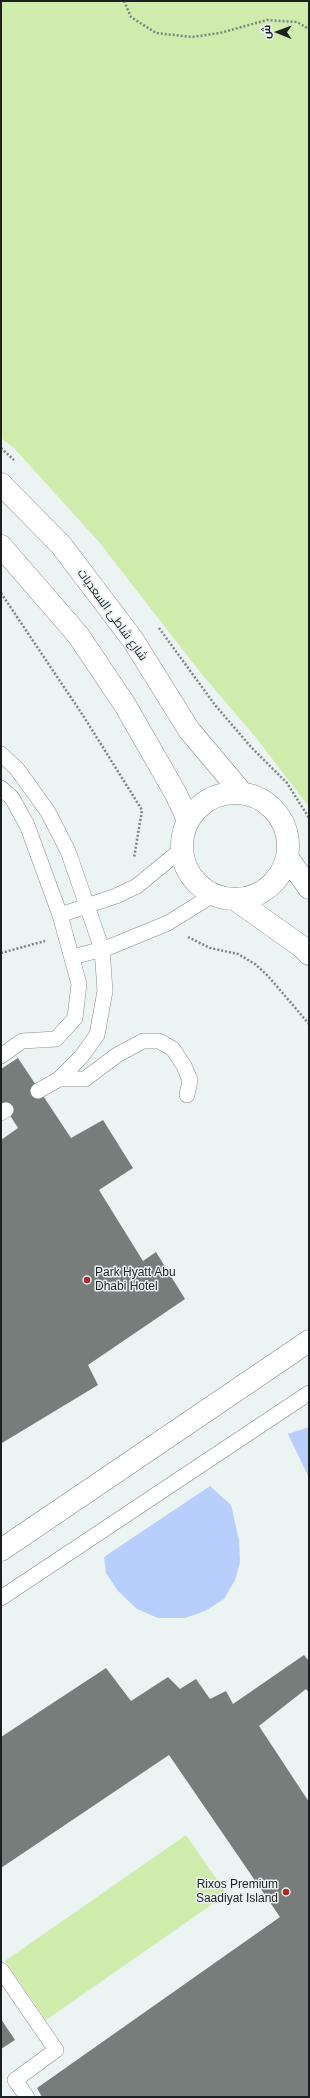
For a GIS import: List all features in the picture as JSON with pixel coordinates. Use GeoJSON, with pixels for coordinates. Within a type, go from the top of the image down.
{"type":"FeatureCollection","features":[{"type":"Feature","properties":{"kind":"street","name":"شارع شاطئ السعديات"},"geometry":{"type":"LineString","coordinates":[[1,484],[61,545],[133,640],[189,730],[242,793]]}},
{"type":"Feature","properties":{"kind":"street"},"geometry":{"type":"LineString","coordinates":[[1,546],[78,635],[125,705],[176,794],[188,820]]}},
{"type":"Feature","properties":{"kind":"street"},"geometry":{"type":"LineString","coordinates":[[236,900],[254,896],[270,888],[281,874],[287,857],[288,839],[283,822],[273,808],[259,798],[242,793],[226,793],[211,798],[198,807],[188,820],[183,834],[182,849],[184,863],[200,888],[213,895],[236,900],[302,947],[309,954]]}},
{"type":"Feature","properties":{"kind":"street"},"geometry":{"type":"LineString","coordinates":[[287,857],[309,888]]}},
{"type":"Feature","properties":{"kind":"street"},"geometry":{"type":"LineString","coordinates":[[1,1550],[309,1342]]}},
{"type":"Feature","properties":{"kind":"lane"},"geometry":{"type":"LineString","coordinates":[[1,754],[17,769],[48,812],[68,851],[102,949],[105,991],[97,1034],[81,1057],[59,1080],[38,1091]]}},
{"type":"Feature","properties":{"kind":"lane"},"geometry":{"type":"LineString","coordinates":[[1,788],[12,798],[27,824],[60,915],[80,984],[76,1018],[56,1039],[22,1041],[1,1056]]}},
{"type":"Feature","properties":{"kind":"lane"},"geometry":{"type":"LineString","coordinates":[[60,915],[137,886],[182,849]]}},
{"type":"Feature","properties":{"kind":"lane"},"geometry":{"type":"LineString","coordinates":[[72,957],[102,949],[168,923],[213,895]]}},
{"type":"Feature","properties":{"kind":"lane"},"geometry":{"type":"LineString","coordinates":[[59,1080],[86,1079],[117,1055],[143,1041],[158,1041],[173,1049],[184,1066],[190,1080],[187,1095]]}},
{"type":"Feature","properties":{"kind":"lane"},"geometry":{"type":"LineString","coordinates":[[1,1598],[309,1393]]}},
{"type":"Feature","properties":{"kind":"lane"},"geometry":{"type":"LineString","coordinates":[[1,1970],[56,2050],[15,2080],[28,2097]]}},
{"type":"Feature","properties":{"kind":"path"},"geometry":{"type":"LineString","coordinates":[[124,1],[131,17],[156,33],[192,37],[220,33],[242,25],[268,20],[297,22],[309,29]]}},
{"type":"Feature","properties":{"kind":"path"},"geometry":{"type":"LineString","coordinates":[[1,593],[84,717],[142,810],[134,850],[134,871],[137,886]]}},
{"type":"Feature","properties":{"kind":"path"},"geometry":{"type":"LineString","coordinates":[[168,923],[195,942],[210,948],[238,954],[255,964],[268,976],[309,1024]]}},
{"type":"Feature","properties":{"kind":"path"},"geometry":{"type":"LineString","coordinates":[[1,953],[65,935]]}},
{"type":"Feature","properties":{"kind":"green space"},"geometry":{"type":"Polygon","coordinates":[[[1,1],[309,1],[309,807],[257,739],[200,672],[99,542],[14,448],[1,438],[1,1]]]}},
{"type":"Feature","properties":{"kind":"green space"},"geometry":{"type":"Polygon","coordinates":[[[186,1835],[227,1894],[46,2020],[5,1961],[186,1835]]]}},
{"type":"Feature","properties":{"kind":"water"},"geometry":{"type":"Polygon","coordinates":[[[309,1427],[309,1478],[288,1434],[309,1427]]]}},
{"type":"Feature","properties":{"kind":"water"},"geometry":{"type":"Polygon","coordinates":[[[210,1486],[231,1505],[239,1540],[240,1562],[235,1580],[224,1599],[205,1611],[185,1618],[158,1618],[137,1609],[118,1591],[106,1573],[104,1557],[210,1486]]]}},
{"type":"Feature","properties":{"kind":"building","name":"Park Hyatt Abu Dhabi Hotel"},"geometry":{"type":"Polygon","coordinates":[[[18,1058],[71,1138],[103,1120],[133,1168],[99,1190],[143,1261],[156,1252],[185,1299],[88,1365],[98,1385],[2,1443],[1,1140],[18,1128],[1,1101],[1,1069],[18,1058]]]}},
{"type":"Feature","properties":{"kind":"building","name":"Rixos Premium Saadiyat Island"},"geometry":{"type":"Polygon","coordinates":[[[304,1655],[309,1661],[309,1693],[306,1689],[259,1726],[309,1802],[309,2097],[42,2097],[37,2088],[280,1917],[169,1755],[1,1868],[1,1737],[106,1668],[131,1701],[168,1677],[180,1689],[196,1679],[210,1699],[226,1691],[233,1704],[304,1655]]]}},
{"type":"Feature","properties":{"kind":"building"},"geometry":{"type":"Polygon","coordinates":[[[1,2019],[15,2040],[1,2049],[1,2019]]]}},
{"type":"Feature","properties":{"kind":"place","name":"Park Hyatt Abu Dhabi Hotel"},"geometry":{"type":"Point","coordinates":[87,1280]}},
{"type":"Feature","properties":{"kind":"place","name":"Rixos Premium Saadiyat Island"},"geometry":{"type":"Point","coordinates":[286,1892]}}]}
